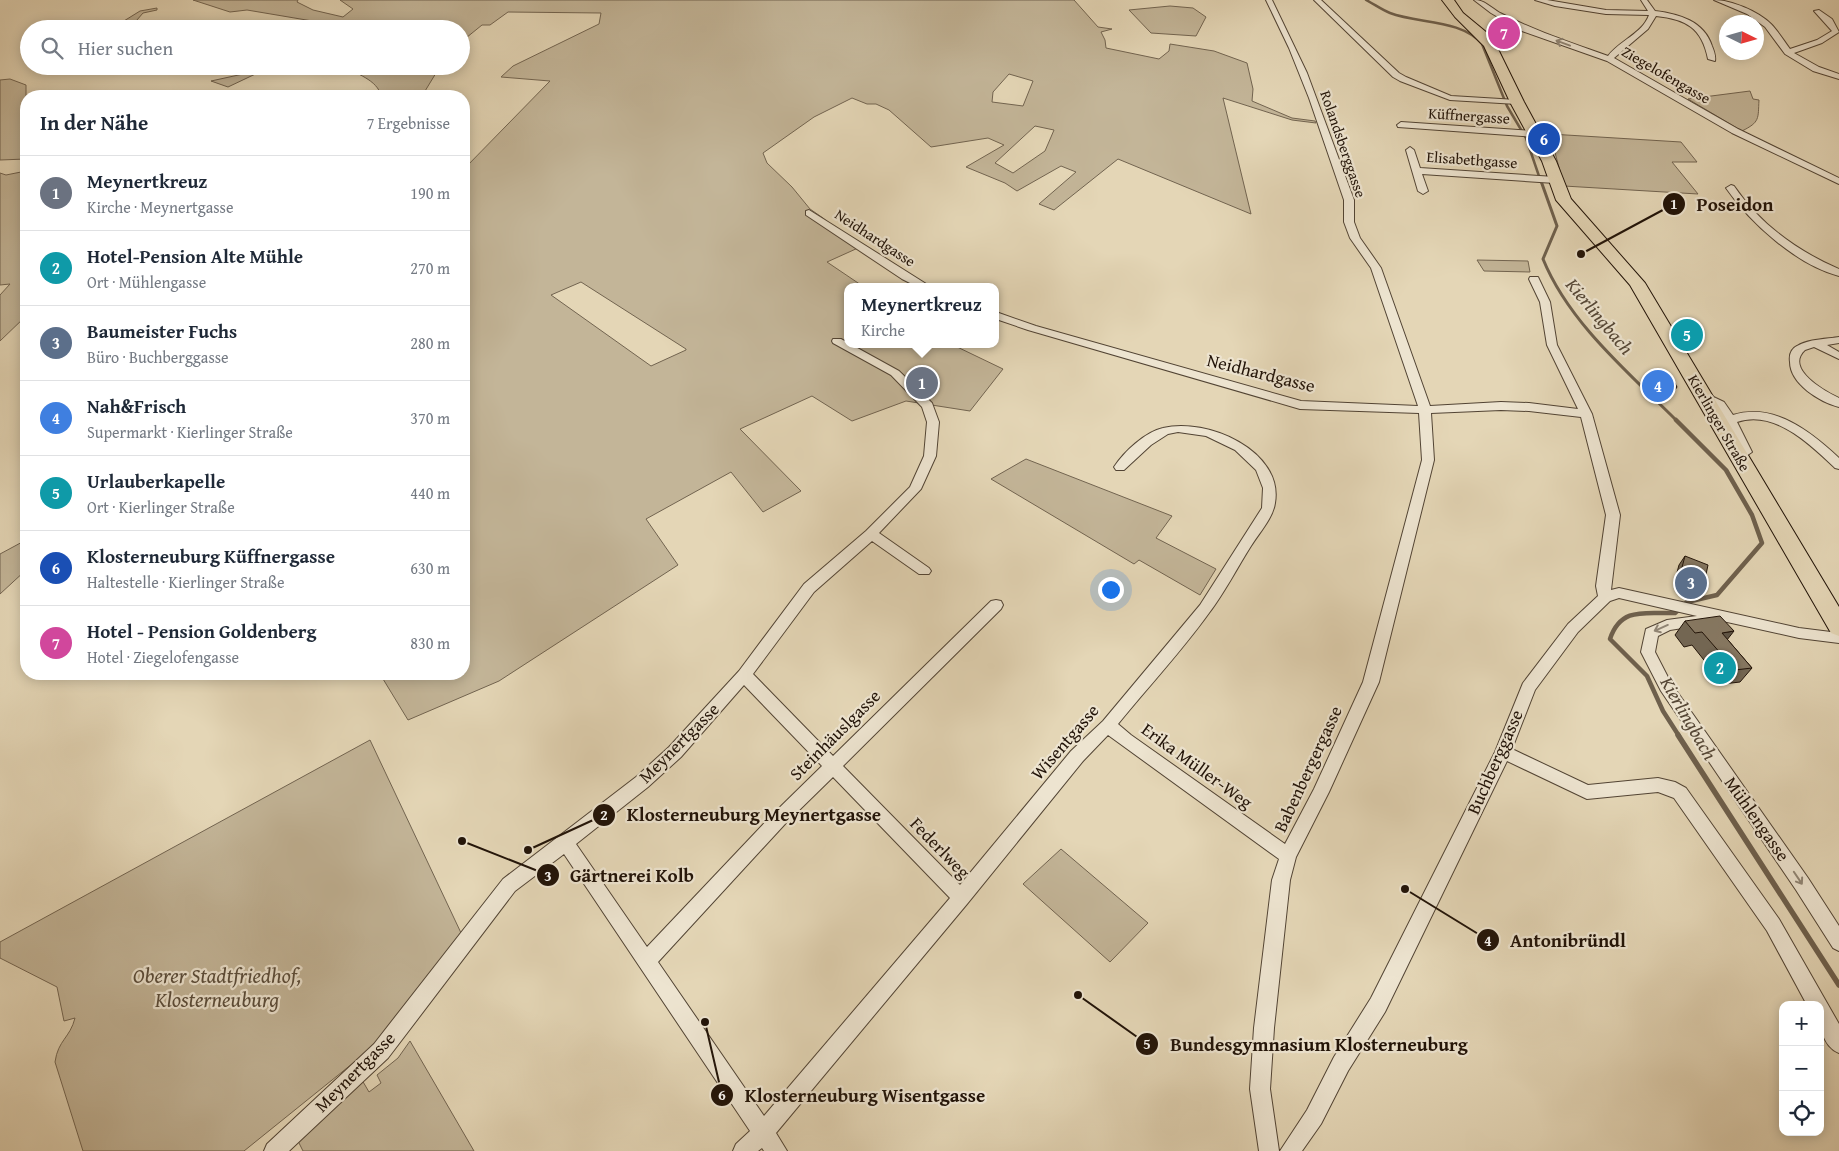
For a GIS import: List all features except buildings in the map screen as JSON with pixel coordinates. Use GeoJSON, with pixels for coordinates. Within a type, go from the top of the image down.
{"type":"FeatureCollection","features":[{"type":"Feature","properties":{"kind":"main road","name":"Kierlinger Straße"},"geometry":{"type":"LineString","coordinates":[[1449,0],[1459,15],[1482,35],[1490,45],[1510,102],[1533,134],[1549,161],[1548,180],[1637,283],[1839,627]]}},
{"type":"Feature","properties":{"kind":"street","name":"Rolandsberggasse"},"geometry":{"type":"LineString","coordinates":[[1268,0],[1287,32],[1349,200],[1349,222],[1356,238],[1376,268],[1425,410]]}},
{"type":"Feature","properties":{"kind":"street"},"geometry":{"type":"LineString","coordinates":[[1317,0],[1396,75],[1403,79],[1450,98],[1510,102]]}},
{"type":"Feature","properties":{"kind":"street","name":"Ziegelofengasse"},"geometry":{"type":"LineString","coordinates":[[1478,0],[1492,12],[1524,29],[1610,59],[1735,131],[1839,181]]}},
{"type":"Feature","properties":{"kind":"street"},"geometry":{"type":"LineString","coordinates":[[1538,0],[1607,12],[1646,15],[1653,13],[1671,16],[1698,28],[1706,38],[1712,59]]}},
{"type":"Feature","properties":{"kind":"street"},"geometry":{"type":"LineString","coordinates":[[1610,59],[1614,51],[1634,38],[1651,21],[1653,13],[1644,0]]}},
{"type":"Feature","properties":{"kind":"street"},"geometry":{"type":"LineString","coordinates":[[1719,1],[1749,13],[1768,25],[1788,52],[1816,70],[1839,77]]}},
{"type":"Feature","properties":{"kind":"street"},"geometry":{"type":"LineString","coordinates":[[1788,52],[1801,49],[1830,37],[1836,31],[1830,21],[1817,11]]}},
{"type":"Feature","properties":{"kind":"street","name":"Küffnergasse"},"geometry":{"type":"LineString","coordinates":[[1405,135],[1400,121],[1533,134]]}},
{"type":"Feature","properties":{"kind":"street","name":"Elisabethgasse"},"geometry":{"type":"LineString","coordinates":[[1410,150],[1423,191]]}},
{"type":"Feature","properties":{"kind":"street","name":"Elisabethgasse"},"geometry":{"type":"LineString","coordinates":[[1418,171],[1548,180]]}},
{"type":"Feature","properties":{"kind":"street"},"geometry":{"type":"LineString","coordinates":[[1731,188],[1750,214],[1786,244],[1824,267],[1839,273]]}},
{"type":"Feature","properties":{"kind":"street","name":"Neidhardgasse"},"geometry":{"type":"LineString","coordinates":[[809,213],[919,283]]}},
{"type":"Feature","properties":{"kind":"street"},"geometry":{"type":"LineString","coordinates":[[1534,279],[1544,302],[1552,345],[1586,414],[1613,515],[1602,586],[1605,597],[1619,593],[1799,633],[1839,638]]}},
{"type":"Feature","properties":{"kind":"street","name":"Neidhardgasse"},"geometry":{"type":"LineString","coordinates":[[999,316],[1032,328],[1300,404],[1425,410],[1510,406],[1586,414]]}},
{"type":"Feature","properties":{"kind":"street"},"geometry":{"type":"LineString","coordinates":[[1839,340],[1801,348],[1795,354],[1794,364],[1806,383],[1839,403]]}},
{"type":"Feature","properties":{"kind":"street","name":"Meynertgasse"},"geometry":{"type":"LineString","coordinates":[[836,341],[844,345]]}},
{"type":"Feature","properties":{"kind":"street"},"geometry":{"type":"LineString","coordinates":[[1818,344],[1839,356]]}},
{"type":"Feature","properties":{"kind":"street","name":"Meynertgasse"},"geometry":{"type":"LineString","coordinates":[[274,1151],[381,1051],[509,885],[566,843],[676,752],[744,675],[809,588],[871,534],[915,489],[930,456],[933,422],[928,406],[895,373],[849,348]]}},
{"type":"Feature","properties":{"kind":"street"},"geometry":{"type":"LineString","coordinates":[[1703,396],[1720,405],[1730,420],[1746,452],[1738,456]]}},
{"type":"Feature","properties":{"kind":"street","name":"Babenbergergasse"},"geometry":{"type":"LineString","coordinates":[[1269,1151],[1260,1089],[1264,1028],[1281,880],[1288,856],[1321,792],[1371,682],[1428,460],[1425,410]]}},
{"type":"Feature","properties":{"kind":"street"},"geometry":{"type":"LineString","coordinates":[[1730,420],[1746,415],[1774,419],[1803,435],[1839,465]]}},
{"type":"Feature","properties":{"kind":"street","name":"Wisentgasse"},"geometry":{"type":"LineString","coordinates":[[744,1151],[762,1133],[961,898],[1077,756],[1108,725],[1205,609],[1268,508],[1270,499],[1265,474],[1239,447],[1207,432],[1178,429],[1163,432],[1150,440],[1120,467]]}},
{"type":"Feature","properties":{"kind":"street"},"geometry":{"type":"LineString","coordinates":[[871,534],[924,571]]}},
{"type":"Feature","properties":{"kind":"street","name":"Buchberggasse"},"geometry":{"type":"LineString","coordinates":[[1290,1151],[1314,1117],[1341,1064],[1378,1005],[1503,752],[1528,687],[1573,628],[1605,597]]}},
{"type":"Feature","properties":{"kind":"street","name":"Steinhäuslgasse"},"geometry":{"type":"LineString","coordinates":[[646,962],[779,818],[996,605]]}},
{"type":"Feature","properties":{"kind":"street","name":"Mühlengasse"},"geometry":{"type":"LineString","coordinates":[[1726,617],[1667,625],[1651,633],[1648,652],[1666,687],[1802,884],[1839,942]]}},
{"type":"Feature","properties":{"kind":"street","name":"Federlweg"},"geometry":{"type":"LineString","coordinates":[[744,675],[961,898]]}},
{"type":"Feature","properties":{"kind":"street","name":"Erika Müller-Weg"},"geometry":{"type":"LineString","coordinates":[[1108,725],[1125,740],[1288,856]]}},
{"type":"Feature","properties":{"kind":"street"},"geometry":{"type":"LineString","coordinates":[[1503,752],[1587,792],[1658,785],[1669,787],[1680,793],[1773,925],[1816,1001]]}},
{"type":"Feature","properties":{"kind":"street"},"geometry":{"type":"LineString","coordinates":[[566,843],[762,1133],[778,1151]]}},
{"type":"Feature","properties":{"kind":"street"},"geometry":{"type":"LineString","coordinates":[[1824,1017],[1839,1043]]}},
{"type":"Feature","properties":{"kind":"green space"},"geometry":{"type":"Polygon","coordinates":[[[193,0],[298,0],[297,2],[313,10],[343,17],[353,9],[340,0],[1074,0],[1098,27],[1112,29],[1101,32],[1106,48],[1159,59],[1169,51],[1170,44],[1214,51],[1247,63],[1253,89],[1252,101],[1292,118],[1315,121],[1316,123],[1292,120],[1223,98],[1251,214],[1118,159],[1054,210],[1039,204],[1076,172],[1061,166],[1017,191],[1005,183],[966,167],[1004,145],[988,138],[931,147],[889,110],[876,104],[867,104],[852,98],[814,117],[763,153],[767,163],[792,187],[810,209],[858,248],[827,262],[858,283],[844,283],[844,348],[959,348],[1003,369],[970,411],[906,401],[852,421],[812,396],[740,429],[801,491],[763,512],[731,472],[646,519],[678,565],[499,681],[408,720],[384,680],[470,680],[470,163],[550,81],[501,77],[513,66],[599,24],[601,13],[508,12],[490,25],[482,25],[470,35],[470,20],[306,20],[247,10],[230,12],[193,0]],[[1009,74],[993,92],[992,102],[1023,106],[1033,81],[1009,74]],[[1035,126],[995,163],[1013,173],[1045,151],[1054,130],[1035,126]],[[581,282],[551,295],[651,366],[686,350],[686,349],[581,282]]]}},
{"type":"Feature","properties":{"kind":"green space"},"geometry":{"type":"Polygon","coordinates":[[[1170,6],[1193,8],[1206,17],[1196,36],[1151,33],[1129,10],[1170,6]]]}},
{"type":"Feature","properties":{"kind":"green space"},"geometry":{"type":"Polygon","coordinates":[[[157,8],[157,10],[143,13],[137,20],[126,20],[140,11],[157,8]]]}},
{"type":"Feature","properties":{"kind":"green space"},"geometry":{"type":"Polygon","coordinates":[[[238,75],[253,75],[228,87],[211,81],[238,75]]]}},
{"type":"Feature","properties":{"kind":"green space"},"geometry":{"type":"Polygon","coordinates":[[[361,75],[435,75],[426,90],[379,90],[371,81],[361,75]]]}},
{"type":"Feature","properties":{"kind":"green space"},"geometry":{"type":"Polygon","coordinates":[[[10,79],[26,85],[26,90],[20,90],[20,159],[0,160],[0,80],[10,79]]]}},
{"type":"Feature","properties":{"kind":"green space"},"geometry":{"type":"Polygon","coordinates":[[[1750,91],[1753,99],[1759,100],[1758,116],[1752,125],[1742,131],[1688,99],[1750,91]]]}},
{"type":"Feature","properties":{"kind":"green space"},"geometry":{"type":"Polygon","coordinates":[[[1550,134],[1681,142],[1697,162],[1672,162],[1698,194],[1564,186],[1550,134]]]}},
{"type":"Feature","properties":{"kind":"green space"},"geometry":{"type":"Polygon","coordinates":[[[20,172],[20,322],[0,341],[0,295],[10,284],[0,285],[0,173],[6,175],[20,172]]]}},
{"type":"Feature","properties":{"kind":"green space"},"geometry":{"type":"Polygon","coordinates":[[[1477,260],[1528,261],[1530,272],[1484,271],[1477,260]]]}},
{"type":"Feature","properties":{"kind":"green space"},"geometry":{"type":"Polygon","coordinates":[[[1026,459],[1172,516],[1156,538],[1216,569],[1200,595],[1139,560],[1134,564],[991,479],[1026,459]]]}},
{"type":"Feature","properties":{"kind":"green space"},"geometry":{"type":"Polygon","coordinates":[[[20,543],[20,576],[0,594],[0,554],[20,543]]]}},
{"type":"Feature","properties":{"kind":"green space","name":"Oberer Stadtfriedhof, Klosterneuburg"},"geometry":{"type":"Polygon","coordinates":[[[370,740],[462,935],[373,1047],[244,1151],[83,1151],[55,1062],[61,1044],[73,1025],[75,1018],[64,1021],[57,987],[0,958],[0,942],[370,740]]]}},
{"type":"Feature","properties":{"kind":"green space"},"geometry":{"type":"Polygon","coordinates":[[[1061,849],[1148,923],[1110,962],[1023,884],[1061,849]]]}},
{"type":"Feature","properties":{"kind":"green space"},"geometry":{"type":"Polygon","coordinates":[[[410,1041],[474,1151],[303,1151],[297,1139],[362,1080],[369,1092],[381,1083],[377,1075],[398,1058],[410,1041]]]}},
{"type":"Feature","properties":{"kind":"waterway","name":"Kierlingbach"},"geometry":{"type":"LineString","coordinates":[[1366,0],[1390,13],[1463,30],[1482,44],[1507,106],[1526,138],[1541,182]]}},
{"type":"Feature","properties":{"kind":"waterway","name":"Kierlingbach"},"geometry":{"type":"LineString","coordinates":[[1541,181],[1557,226],[1543,259],[1554,282],[1584,326],[1620,366],[1677,421]]}},
{"type":"Feature","properties":{"kind":"waterway","name":"Kierlingbach"},"geometry":{"type":"LineString","coordinates":[[1677,421],[1726,470],[1752,515],[1762,543],[1717,595],[1687,602],[1675,613],[1645,613],[1628,617],[1615,628],[1610,639],[1647,676],[1663,711],[1679,736]]}},
{"type":"Feature","properties":{"kind":"waterway","name":"Kierlingbach"},"geometry":{"type":"LineString","coordinates":[[1678,735],[1839,985]]}},
{"type":"Feature","properties":{"kind":"place","name":"Hotel - Pension Goldenberg"},"geometry":{"type":"Point","coordinates":[1504,33]}},
{"type":"Feature","properties":{"kind":"place","name":"Klosterneuburg Küffnergasse"},"geometry":{"type":"Point","coordinates":[1544,139]}},
{"type":"Feature","properties":{"kind":"place","name":"Poseidon"},"geometry":{"type":"Point","coordinates":[1581,254]}},
{"type":"Feature","properties":{"kind":"place","name":"Urlauberkapelle"},"geometry":{"type":"Point","coordinates":[1687,335]}},
{"type":"Feature","properties":{"kind":"place","name":"Meynertkreuz"},"geometry":{"type":"Point","coordinates":[922,383]}},
{"type":"Feature","properties":{"kind":"place","name":"Nah&Frisch"},"geometry":{"type":"Point","coordinates":[1658,386]}},
{"type":"Feature","properties":{"kind":"place","name":"Baumeister Fuchs"},"geometry":{"type":"Point","coordinates":[1691,583]}},
{"type":"Feature","properties":{"kind":"place","name":"Hotel-Pension Alte Mühle"},"geometry":{"type":"Point","coordinates":[1720,668]}},
{"type":"Feature","properties":{"kind":"place","name":"Gärtnerei Kolb"},"geometry":{"type":"Point","coordinates":[462,841]}},
{"type":"Feature","properties":{"kind":"place","name":"Klosterneuburg Meynertgasse"},"geometry":{"type":"Point","coordinates":[528,850]}},
{"type":"Feature","properties":{"kind":"place","name":"Antonibründl"},"geometry":{"type":"Point","coordinates":[1405,889]}},
{"type":"Feature","properties":{"kind":"place","name":"Bundesgymnasium Klosterneuburg"},"geometry":{"type":"Point","coordinates":[1078,995]}},
{"type":"Feature","properties":{"kind":"place","name":"Klosterneuburg Wisentgasse"},"geometry":{"type":"Point","coordinates":[705,1022]}}]}
